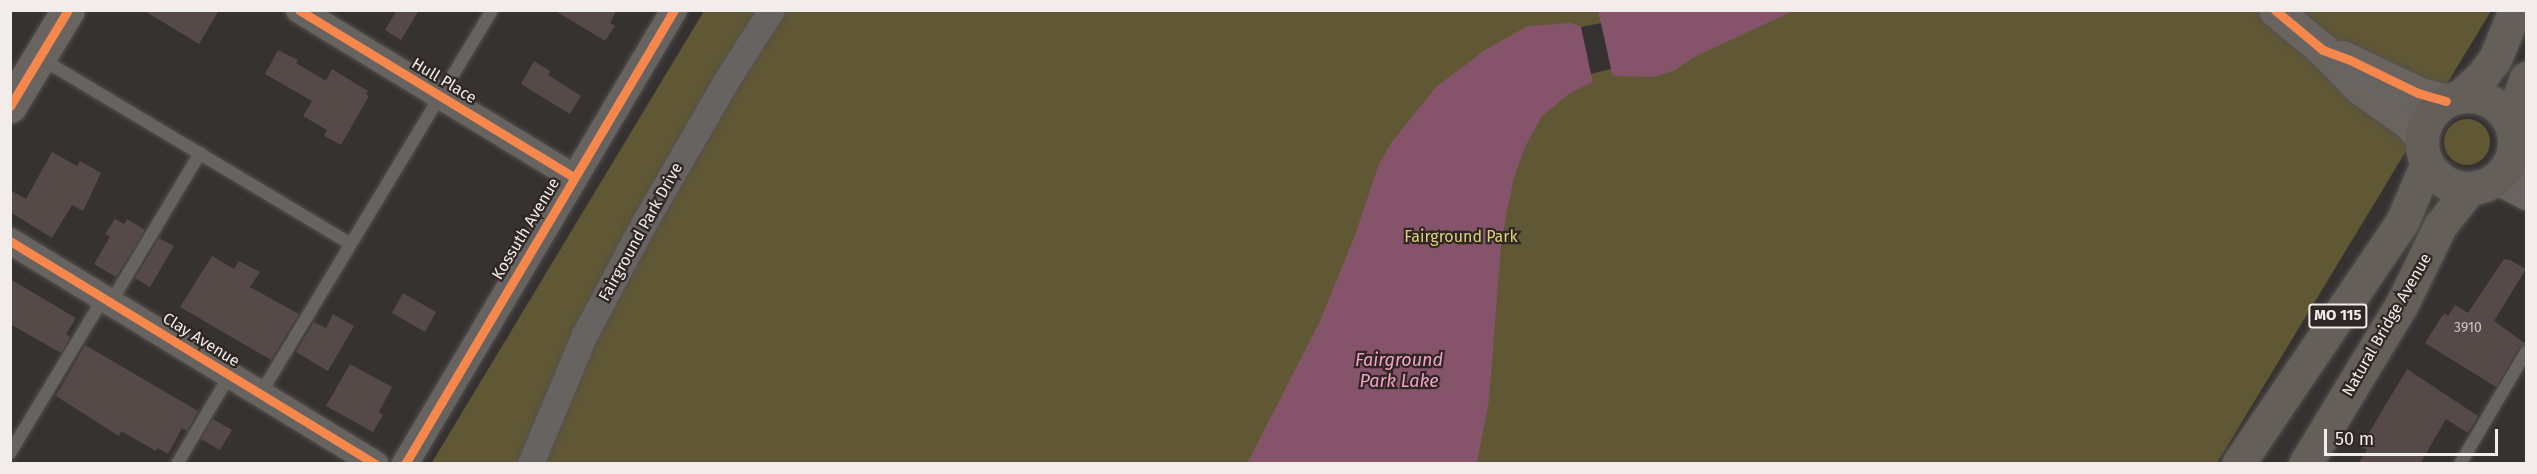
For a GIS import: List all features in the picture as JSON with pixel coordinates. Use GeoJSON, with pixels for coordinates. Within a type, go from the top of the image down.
{"type":"FeatureCollection","features":[{"type":"Feature","properties":{"kind":"main road"},"geometry":{"type":"LineString","coordinates":[[2515,10],[2495,59],[2482,76],[2432,113],[2426,123],[2425,151],[2444,182],[2483,183],[2512,158],[2517,142],[2526,78]]}},
{"type":"Feature","properties":{"kind":"main road"},"geometry":{"type":"LineString","coordinates":[[2453,98],[2484,98],[2494,104],[2517,142]]}},
{"type":"Feature","properties":{"kind":"main road","name":"MO 115"},"geometry":{"type":"LineString","coordinates":[[2238,464],[2402,222],[2425,151]]}},
{"type":"Feature","properties":{"kind":"main road","name":"Natural Bridge Avenue"},"geometry":{"type":"LineString","coordinates":[[2305,464],[2402,304],[2440,226],[2483,183]]}},
{"type":"Feature","properties":{"kind":"street"},"geometry":{"type":"LineString","coordinates":[[10,105],[68,10]]}},
{"type":"Feature","properties":{"kind":"street","name":"Hull Place"},"geometry":{"type":"LineString","coordinates":[[299,10],[574,177]]}},
{"type":"Feature","properties":{"kind":"street","name":"Kossuth Avenue"},"geometry":{"type":"LineString","coordinates":[[405,464],[674,10]]}},
{"type":"Feature","properties":{"kind":"street","name":"Fairground Park Drive"},"geometry":{"type":"LineString","coordinates":[[531,464],[584,337],[643,226],[726,82],[772,10]]}},
{"type":"Feature","properties":{"kind":"street"},"geometry":{"type":"LineString","coordinates":[[2275,10],[2323,51],[2360,88],[2409,123],[2425,151]]}},
{"type":"Feature","properties":{"kind":"street"},"geometry":{"type":"LineString","coordinates":[[2323,51],[2350,60],[2418,93],[2453,98]]}},
{"type":"Feature","properties":{"kind":"street"},"geometry":{"type":"LineString","coordinates":[[2483,183],[2526,193]]}},
{"type":"Feature","properties":{"kind":"street","name":"Clay Avenue"},"geometry":{"type":"LineString","coordinates":[[10,241],[375,464]]}},
{"type":"Feature","properties":{"kind":"lane"},"geometry":{"type":"LineString","coordinates":[[261,393],[492,10]]}},
{"type":"Feature","properties":{"kind":"lane"},"geometry":{"type":"LineString","coordinates":[[39,58],[351,244]]}},
{"type":"Feature","properties":{"kind":"lane"},"geometry":{"type":"LineString","coordinates":[[10,453],[200,153]]}},
{"type":"Feature","properties":{"kind":"lane"},"geometry":{"type":"LineString","coordinates":[[2460,464],[2526,352]]}},
{"type":"Feature","properties":{"kind":"lane"},"geometry":{"type":"LineString","coordinates":[[177,464],[229,376]]}},
{"type":"Feature","properties":{"kind":"green space","name":"Fairground Park"},"geometry":{"type":"Polygon","coordinates":[[[704,11],[2491,11],[2217,463],[431,464],[704,11]]]}},
{"type":"Feature","properties":{"kind":"green space"},"geometry":{"type":"Polygon","coordinates":[[[2467,119],[2483,126],[2490,142],[2483,158],[2467,165],[2451,158],[2444,142],[2451,126],[2467,119]]]}},
{"type":"Feature","properties":{"kind":"water","name":"Fairground Park Lake"},"geometry":{"type":"Polygon","coordinates":[[[1598,11],[1793,11],[1694,57],[1673,71],[1653,77],[1613,76],[1611,69],[1591,74],[1593,82],[1570,93],[1542,116],[1526,145],[1514,177],[1507,211],[1501,246],[1489,400],[1477,463],[1247,464],[1320,321],[1354,238],[1379,164],[1391,143],[1436,87],[1485,50],[1528,26],[1571,23],[1581,27],[1601,23],[1598,11]]]}},
{"type":"Feature","properties":{"kind":"pier"},"geometry":{"type":"Polygon","coordinates":[[[1601,23],[1611,69],[1591,74],[1581,27],[1601,23]]]}},
{"type":"Feature","properties":{"kind":"building"},"geometry":{"type":"Polygon","coordinates":[[[143,10],[219,10],[199,44],[143,10]]]}},
{"type":"Feature","properties":{"kind":"building"},"geometry":{"type":"Polygon","coordinates":[[[397,10],[419,10],[401,40],[385,30],[397,10]]]}},
{"type":"Feature","properties":{"kind":"building"},"geometry":{"type":"Polygon","coordinates":[[[554,10],[617,10],[610,23],[615,26],[605,41],[554,10]]]}},
{"type":"Feature","properties":{"kind":"building"},"geometry":{"type":"Polygon","coordinates":[[[278,50],[298,60],[296,63],[326,81],[332,69],[368,91],[366,94],[369,96],[341,145],[324,136],[327,130],[303,116],[312,101],[265,74],[278,50]]]}},
{"type":"Feature","properties":{"kind":"building"},"geometry":{"type":"Polygon","coordinates":[[[534,61],[550,71],[548,75],[581,96],[570,114],[521,84],[534,61]]]}},
{"type":"Feature","properties":{"kind":"building"},"geometry":{"type":"Polygon","coordinates":[[[52,152],[77,166],[80,161],[101,173],[83,211],[72,205],[52,238],[10,212],[10,190],[26,199],[52,152]]]}},
{"type":"Feature","properties":{"kind":"building"},"geometry":{"type":"Polygon","coordinates":[[[115,219],[124,224],[127,219],[145,230],[116,277],[94,264],[110,237],[105,234],[115,219]]]}},
{"type":"Feature","properties":{"kind":"building"},"geometry":{"type":"Polygon","coordinates":[[[159,238],[174,246],[150,287],[135,278],[159,238]]]}},
{"type":"Feature","properties":{"kind":"building"},"geometry":{"type":"Polygon","coordinates":[[[212,256],[234,269],[239,261],[260,272],[250,287],[299,314],[271,360],[180,307],[212,256]]]}},
{"type":"Feature","properties":{"kind":"building"},"geometry":{"type":"Polygon","coordinates":[[[2504,259],[2526,269],[2494,321],[2526,344],[2519,348],[2496,387],[2425,343],[2444,313],[2448,316],[2455,305],[2468,313],[2504,259]]]}},
{"type":"Feature","properties":{"kind":"building"},"geometry":{"type":"Polygon","coordinates":[[[10,279],[76,318],[66,334],[70,337],[61,353],[10,324],[10,279]]]}},
{"type":"Feature","properties":{"kind":"building"},"geometry":{"type":"Polygon","coordinates":[[[403,293],[436,312],[425,332],[392,313],[403,293]]]}},
{"type":"Feature","properties":{"kind":"building"},"geometry":{"type":"Polygon","coordinates":[[[333,314],[354,326],[328,371],[296,352],[314,322],[326,328],[333,314]]]}},
{"type":"Feature","properties":{"kind":"building"},"geometry":{"type":"Polygon","coordinates":[[[85,345],[198,411],[187,431],[182,428],[168,454],[158,448],[156,451],[121,431],[119,436],[56,396],[85,345]]]}},
{"type":"Feature","properties":{"kind":"building"},"geometry":{"type":"Polygon","coordinates":[[[350,364],[392,387],[379,412],[383,415],[373,432],[326,406],[350,364]]]}},
{"type":"Feature","properties":{"kind":"building"},"geometry":{"type":"Polygon","coordinates":[[[2407,369],[2478,416],[2468,433],[2446,419],[2420,464],[2358,464],[2367,450],[2361,446],[2407,369]]]}},
{"type":"Feature","properties":{"kind":"building"},"geometry":{"type":"Polygon","coordinates":[[[213,419],[232,430],[220,450],[201,439],[213,419]]]}},
{"type":"Feature","properties":{"kind":"cycle path"},"geometry":{"type":"LineString","coordinates":[[10,106],[68,10]]}},
{"type":"Feature","properties":{"kind":"cycle path"},"geometry":{"type":"LineString","coordinates":[[299,10],[574,177]]}},
{"type":"Feature","properties":{"kind":"cycle path"},"geometry":{"type":"LineString","coordinates":[[405,464],[674,10]]}},
{"type":"Feature","properties":{"kind":"cycle path"},"geometry":{"type":"LineString","coordinates":[[2275,10],[2323,50],[2350,60],[2418,93],[2446,101]]}},
{"type":"Feature","properties":{"kind":"cycle path"},"geometry":{"type":"LineString","coordinates":[[10,241],[375,464]]}}]}
